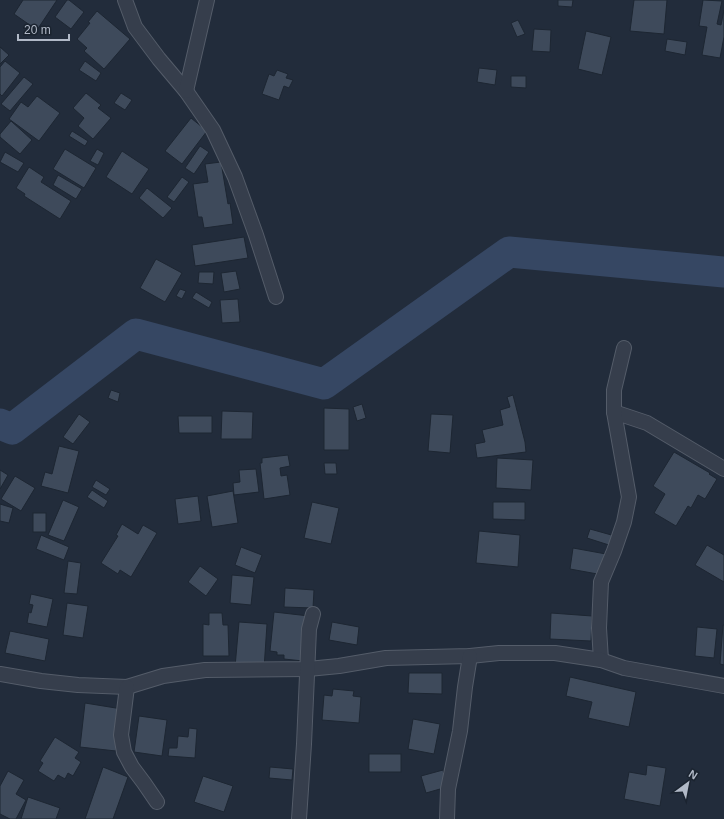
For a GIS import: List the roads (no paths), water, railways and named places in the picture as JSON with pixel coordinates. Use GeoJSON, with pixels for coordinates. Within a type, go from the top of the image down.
{"type":"FeatureCollection","features":[{"type":"Feature","properties":{"kind":"street"},"geometry":{"type":"LineString","coordinates":[[125,0],[134,27],[186,91],[214,130],[235,177],[276,297]]}},
{"type":"Feature","properties":{"kind":"street"},"geometry":{"type":"LineString","coordinates":[[186,91],[207,0]]}},
{"type":"Feature","properties":{"kind":"street"},"geometry":{"type":"LineString","coordinates":[[601,660],[599,628],[601,582],[624,522],[629,497],[614,412],[614,390],[624,348]]}},
{"type":"Feature","properties":{"kind":"street"},"geometry":{"type":"LineString","coordinates":[[614,412],[647,423],[724,469]]}},
{"type":"Feature","properties":{"kind":"street"},"geometry":{"type":"LineString","coordinates":[[299,819],[309,629],[313,614]]}},
{"type":"Feature","properties":{"kind":"street"},"geometry":{"type":"LineString","coordinates":[[0,674],[78,686],[127,687],[163,676],[205,670],[308,669],[339,666],[386,658],[470,656],[499,653],[556,653],[601,660],[624,668],[724,686]]}},
{"type":"Feature","properties":{"kind":"street"},"geometry":{"type":"LineString","coordinates":[[446,819],[448,789],[460,731],[470,656]]}},
{"type":"Feature","properties":{"kind":"street"},"geometry":{"type":"LineString","coordinates":[[127,687],[121,735],[124,752],[157,802]]}},
{"type":"Feature","properties":{"kind":"waterway"},"geometry":{"type":"LineString","coordinates":[[0,424],[12,429],[136,334],[324,384],[509,252],[724,272]]}}]}
